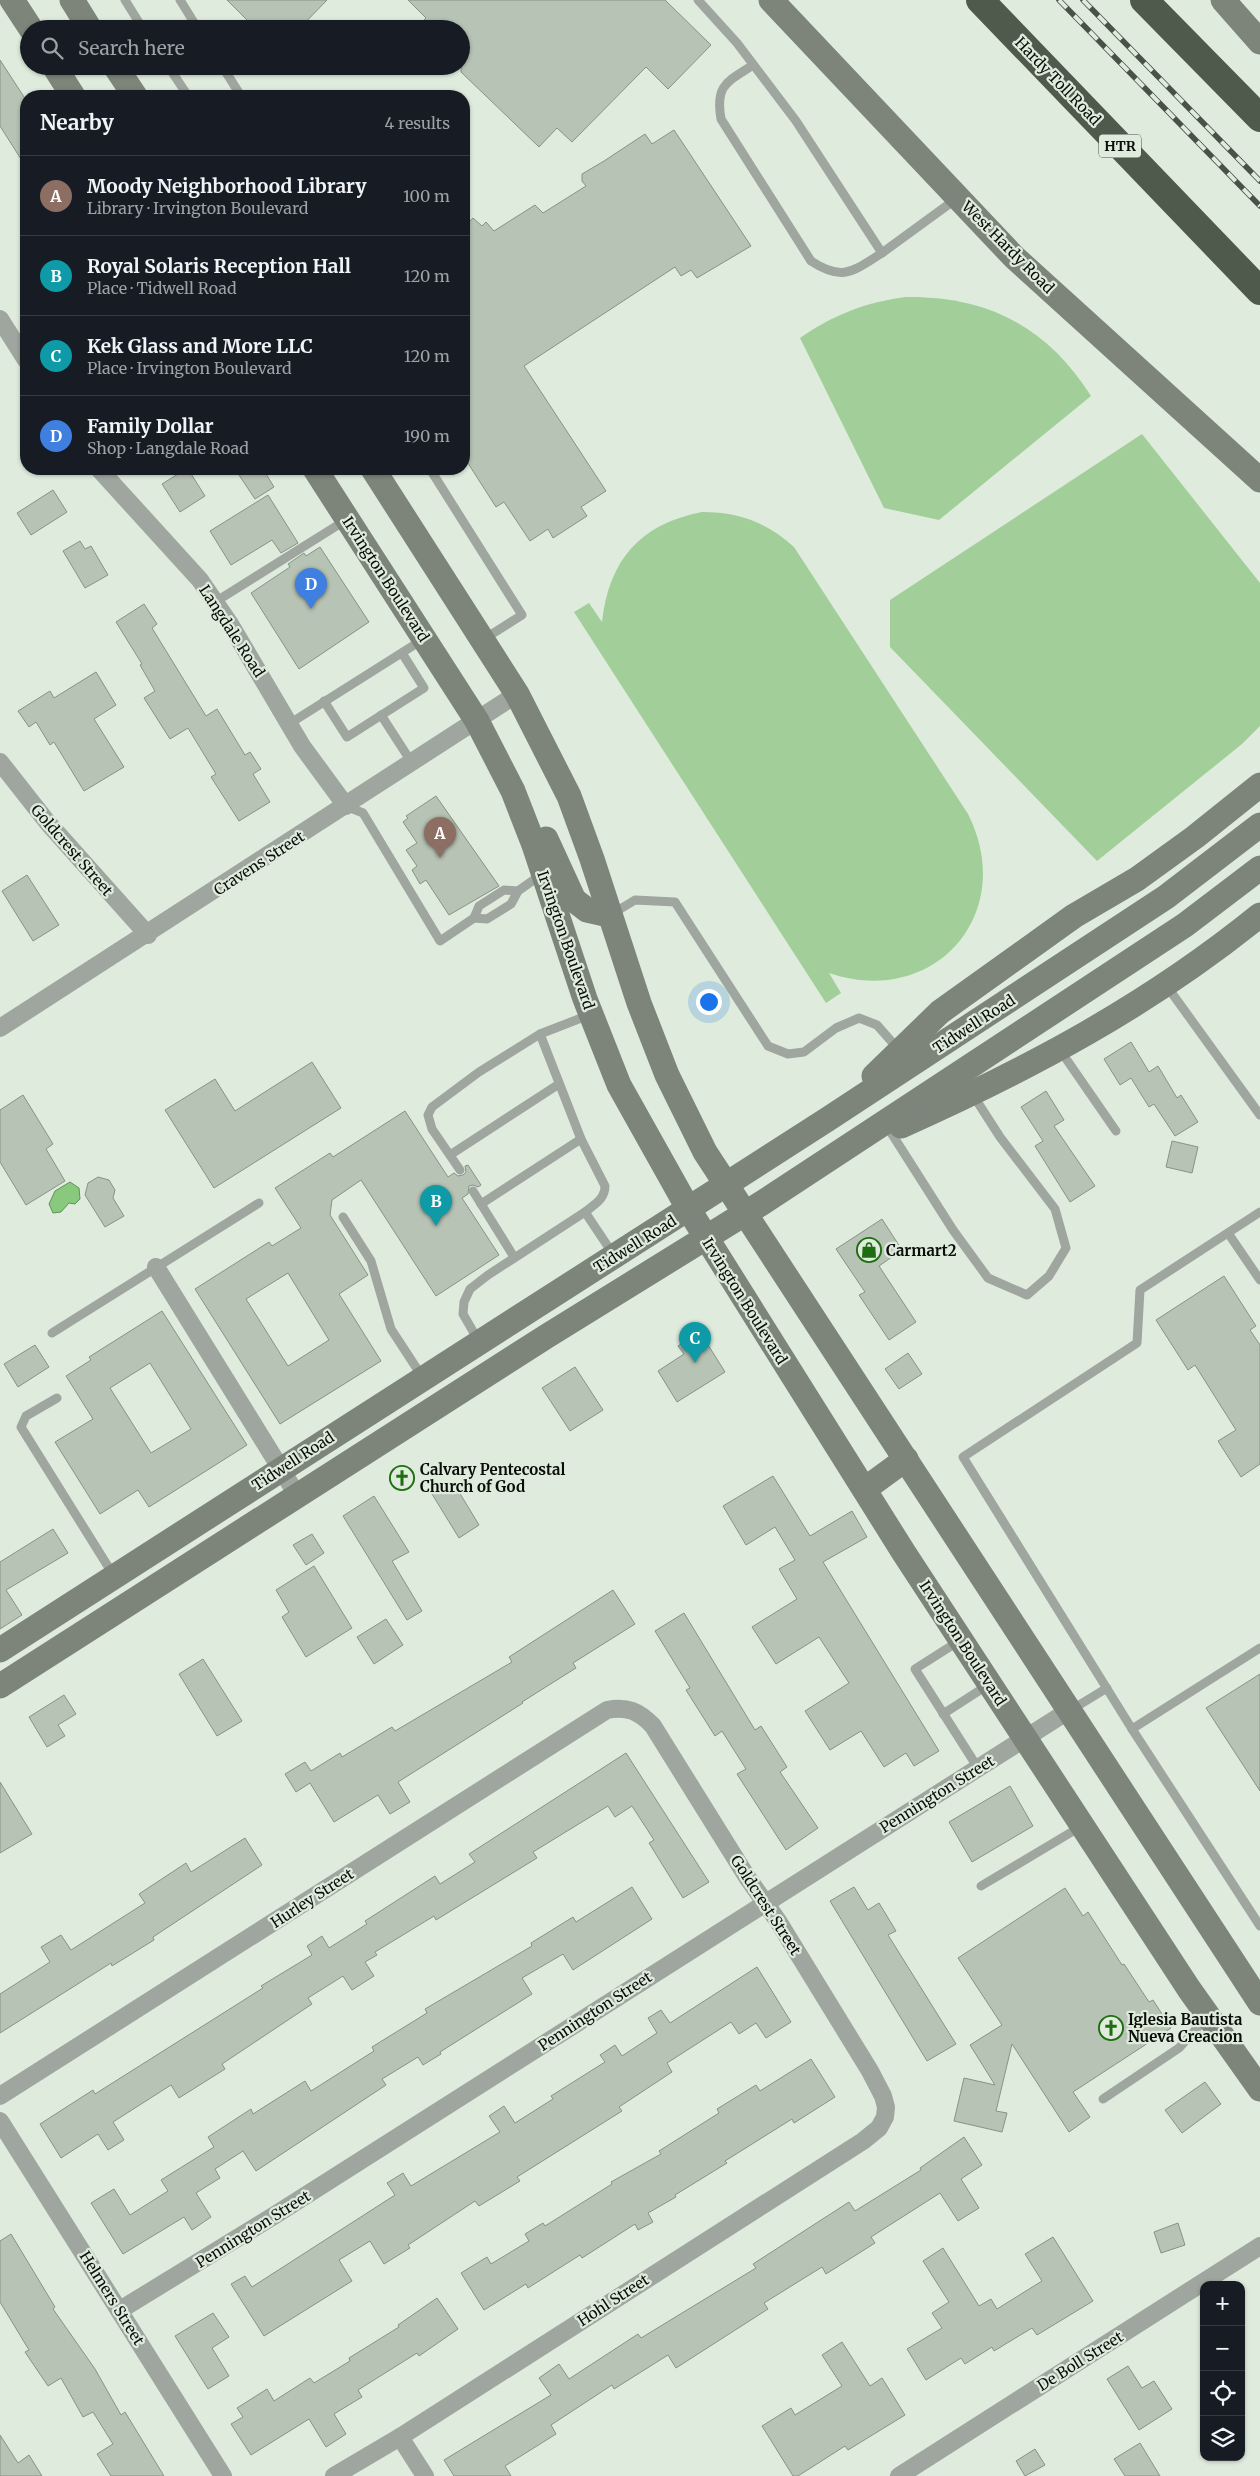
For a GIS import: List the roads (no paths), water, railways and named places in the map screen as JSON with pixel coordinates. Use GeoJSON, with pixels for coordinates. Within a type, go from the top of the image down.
{"type":"FeatureCollection","features":[{"type":"Feature","properties":{"kind":"highway","name":"Hardy Toll Road"},"geometry":{"type":"LineString","coordinates":[[980,0],[1260,291]]}},
{"type":"Feature","properties":{"kind":"highway"},"geometry":{"type":"LineString","coordinates":[[1144,0],[1260,118]]}},
{"type":"Feature","properties":{"kind":"main road"},"geometry":{"type":"LineString","coordinates":[[12,0],[25,20]]}},
{"type":"Feature","properties":{"kind":"main road"},"geometry":{"type":"LineString","coordinates":[[72,0],[84,20]]}},
{"type":"Feature","properties":{"kind":"main road","name":"West Hardy Road"},"geometry":{"type":"LineString","coordinates":[[771,0],[1014,257],[1260,480]]}},
{"type":"Feature","properties":{"kind":"main road"},"geometry":{"type":"LineString","coordinates":[[1223,0],[1260,42]]}},
{"type":"Feature","properties":{"kind":"main road"},"geometry":{"type":"LineString","coordinates":[[60,75],[70,90]]}},
{"type":"Feature","properties":{"kind":"main road"},"geometry":{"type":"LineString","coordinates":[[121,75],[131,90]]}},
{"type":"Feature","properties":{"kind":"main road","name":"Irvington Boulevard"},"geometry":{"type":"LineString","coordinates":[[322,475],[477,721],[514,791],[591,1014],[619,1086],[689,1210],[990,1684],[1208,2016],[1260,2089]]}},
{"type":"Feature","properties":{"kind":"main road"},"geometry":{"type":"LineString","coordinates":[[378,475],[517,694],[569,796],[592,858],[609,915],[667,1075],[705,1152],[1260,2003]]}},
{"type":"Feature","properties":{"kind":"main road"},"geometry":{"type":"LineString","coordinates":[[832,1117],[940,1012],[1074,916],[1137,879],[1195,837],[1260,785]]}},
{"type":"Feature","properties":{"kind":"main road"},"geometry":{"type":"LineString","coordinates":[[514,791],[551,846],[574,900],[587,910],[609,915]]}},
{"type":"Feature","properties":{"kind":"main road","name":"Tidwell Road"},"geometry":{"type":"LineString","coordinates":[[0,1650],[832,1117],[1166,897],[1260,825]]}},
{"type":"Feature","properties":{"kind":"main road","name":"Tidwell Road"},"geometry":{"type":"LineString","coordinates":[[0,1686],[547,1336],[746,1214],[1185,925],[1260,868]]}},
{"type":"Feature","properties":{"kind":"main road"},"geometry":{"type":"LineString","coordinates":[[836,1155],[972,1094],[1060,1050],[1166,985],[1260,915]]}},
{"type":"Feature","properties":{"kind":"main road"},"geometry":{"type":"LineString","coordinates":[[474,1346],[484,1378]]}},
{"type":"Feature","properties":{"kind":"main road"},"geometry":{"type":"LineString","coordinates":[[865,1489],[906,1459]]}},
{"type":"Feature","properties":{"kind":"street"},"geometry":{"type":"LineString","coordinates":[[0,319],[20,351]]}},
{"type":"Feature","properties":{"kind":"street","name":"Langdale Road"},"geometry":{"type":"LineString","coordinates":[[104,475],[200,580],[302,746],[346,806]]}},
{"type":"Feature","properties":{"kind":"street","name":"Cravens Street"},"geometry":{"type":"LineString","coordinates":[[0,1028],[148,935],[517,694]]}},
{"type":"Feature","properties":{"kind":"street","name":"Goldcrest Street"},"geometry":{"type":"LineString","coordinates":[[0,762],[48,823],[148,935]]}},
{"type":"Feature","properties":{"kind":"street"},"geometry":{"type":"LineString","coordinates":[[156,1267],[297,1495]]}},
{"type":"Feature","properties":{"kind":"street","name":"Goldcrest Street"},"geometry":{"type":"LineString","coordinates":[[625,1708],[643,1715],[653,1726],[870,2072],[886,2107],[885,2117]]}},
{"type":"Feature","properties":{"kind":"street","name":"Hurley Street"},"geometry":{"type":"LineString","coordinates":[[0,2096],[607,1710],[625,1708]]}},
{"type":"Feature","properties":{"kind":"street","name":"Pennington Street"},"geometry":{"type":"LineString","coordinates":[[120,2310],[292,2205],[1068,1711]]}},
{"type":"Feature","properties":{"kind":"street","name":"Hohl Street"},"geometry":{"type":"LineString","coordinates":[[334,2476],[400,2437],[863,2141],[879,2128],[885,2117]]}},
{"type":"Feature","properties":{"kind":"street","name":"Helmers Street"},"geometry":{"type":"LineString","coordinates":[[0,2121],[223,2476]]}},
{"type":"Feature","properties":{"kind":"street","name":"De Boll Street"},"geometry":{"type":"LineString","coordinates":[[899,2476],[1260,2246]]}},
{"type":"Feature","properties":{"kind":"street"},"geometry":{"type":"LineString","coordinates":[[400,2437],[425,2476]]}},
{"type":"Feature","properties":{"kind":"lane"},"geometry":{"type":"LineString","coordinates":[[125,0],[137,20]]}},
{"type":"Feature","properties":{"kind":"lane"},"geometry":{"type":"LineString","coordinates":[[180,0],[192,20]]}},
{"type":"Feature","properties":{"kind":"lane"},"geometry":{"type":"LineString","coordinates":[[698,0],[753,64],[796,121],[882,253]]}},
{"type":"Feature","properties":{"kind":"lane"},"geometry":{"type":"LineString","coordinates":[[753,64],[728,81],[718,99],[721,119],[811,261],[827,272],[846,274],[882,253],[958,198]]}},
{"type":"Feature","properties":{"kind":"lane"},"geometry":{"type":"LineString","coordinates":[[174,75],[184,90]]}},
{"type":"Feature","properties":{"kind":"lane"},"geometry":{"type":"LineString","coordinates":[[228,75],[237,90]]}},
{"type":"Feature","properties":{"kind":"lane"},"geometry":{"type":"LineString","coordinates":[[434,475],[522,615],[483,640]]}},
{"type":"Feature","properties":{"kind":"lane"},"geometry":{"type":"LineString","coordinates":[[215,602],[348,519]]}},
{"type":"Feature","properties":{"kind":"lane"},"geometry":{"type":"LineString","coordinates":[[289,724],[424,639]]}},
{"type":"Feature","properties":{"kind":"lane"},"geometry":{"type":"LineString","coordinates":[[324,702],[346,737],[424,688],[402,653]]}},
{"type":"Feature","properties":{"kind":"lane"},"geometry":{"type":"LineString","coordinates":[[381,715],[412,764]]}},
{"type":"Feature","properties":{"kind":"lane"},"geometry":{"type":"LineString","coordinates":[[346,806],[363,813],[440,941],[474,918],[479,906],[504,890],[518,892]]}},
{"type":"Feature","properties":{"kind":"lane"},"geometry":{"type":"LineString","coordinates":[[474,918],[487,919],[511,904],[518,892],[543,873]]}},
{"type":"Feature","properties":{"kind":"lane"},"geometry":{"type":"LineString","coordinates":[[609,915],[635,900],[675,902],[768,1046],[788,1054],[804,1052],[836,1028],[859,1018],[876,1025],[900,1051]]}},
{"type":"Feature","properties":{"kind":"lane"},"geometry":{"type":"LineString","coordinates":[[1166,985],[1260,1115]]}},
{"type":"Feature","properties":{"kind":"lane"},"geometry":{"type":"LineString","coordinates":[[460,1170],[432,1128],[428,1115],[432,1107],[478,1072],[540,1034],[591,1014]]}},
{"type":"Feature","properties":{"kind":"lane"},"geometry":{"type":"LineString","coordinates":[[474,1346],[463,1314],[464,1302],[470,1289],[585,1212],[600,1201],[605,1192],[605,1186],[582,1139],[540,1034]]}},
{"type":"Feature","properties":{"kind":"lane"},"geometry":{"type":"LineString","coordinates":[[1060,1050],[1116,1131]]}},
{"type":"Feature","properties":{"kind":"lane"},"geometry":{"type":"LineString","coordinates":[[450,1155],[559,1084]]}},
{"type":"Feature","properties":{"kind":"lane"},"geometry":{"type":"LineString","coordinates":[[890,1131],[953,1230],[988,1278],[1027,1295],[1050,1276],[1066,1248],[1055,1209],[1000,1138],[972,1094]]}},
{"type":"Feature","properties":{"kind":"lane"},"geometry":{"type":"LineString","coordinates":[[481,1204],[582,1139]]}},
{"type":"Feature","properties":{"kind":"lane"},"geometry":{"type":"LineString","coordinates":[[472,1191],[514,1258]]}},
{"type":"Feature","properties":{"kind":"lane"},"geometry":{"type":"LineString","coordinates":[[52,1333],[259,1203]]}},
{"type":"Feature","properties":{"kind":"lane"},"geometry":{"type":"LineString","coordinates":[[585,1212],[615,1257]]}},
{"type":"Feature","properties":{"kind":"lane"},"geometry":{"type":"LineString","coordinates":[[1260,1212],[1140,1290],[1136,1343],[963,1457],[1132,1728],[1260,1926]]}},
{"type":"Feature","properties":{"kind":"lane"},"geometry":{"type":"LineString","coordinates":[[342,1217],[371,1261],[391,1329],[423,1378]]}},
{"type":"Feature","properties":{"kind":"lane"},"geometry":{"type":"LineString","coordinates":[[1228,1233],[1260,1280]]}},
{"type":"Feature","properties":{"kind":"lane"},"geometry":{"type":"LineString","coordinates":[[57,1398],[26,1416],[22,1427],[115,1576]]}},
{"type":"Feature","properties":{"kind":"lane"},"geometry":{"type":"LineString","coordinates":[[961,1639],[915,1670],[978,1768]]}},
{"type":"Feature","properties":{"kind":"lane"},"geometry":{"type":"LineString","coordinates":[[1132,1728],[1260,1648]]}},
{"type":"Feature","properties":{"kind":"lane"},"geometry":{"type":"LineString","coordinates":[[943,1714],[990,1684]]}},
{"type":"Feature","properties":{"kind":"lane"},"geometry":{"type":"LineString","coordinates":[[1068,1711],[1107,1688]]}},
{"type":"Feature","properties":{"kind":"lane"},"geometry":{"type":"LineString","coordinates":[[981,1886],[1083,1826]]}},
{"type":"Feature","properties":{"kind":"lane"},"geometry":{"type":"LineString","coordinates":[[1103,2099],[1179,2048],[1208,2016]]}},
{"type":"Feature","properties":{"kind":"railway"},"geometry":{"type":"LineString","coordinates":[[1059,0],[1260,206]]}},
{"type":"Feature","properties":{"kind":"railway"},"geometry":{"type":"LineString","coordinates":[[1083,0],[1260,181]]}},
{"type":"Feature","properties":{"kind":"place","name":"Family Dollar"},"geometry":{"type":"Point","coordinates":[311,609]}},
{"type":"Feature","properties":{"kind":"place","name":"Moody Neighborhood Library"},"geometry":{"type":"Point","coordinates":[440,858]}},
{"type":"Feature","properties":{"kind":"place","name":"Royal Solaris Reception Hall"},"geometry":{"type":"Point","coordinates":[436,1226]}},
{"type":"Feature","properties":{"kind":"place","name":"Carmart2"},"geometry":{"type":"Point","coordinates":[869,1250]}},
{"type":"Feature","properties":{"kind":"place","name":"Kek Glass and More LLC"},"geometry":{"type":"Point","coordinates":[695,1363]}},
{"type":"Feature","properties":{"kind":"place","name":"Calvary Pentecostal Church of God"},"geometry":{"type":"Point","coordinates":[402,1478]}},
{"type":"Feature","properties":{"kind":"place","name":"Iglesia Bautista Nueva Creacion"},"geometry":{"type":"Point","coordinates":[1111,2028]}}]}
